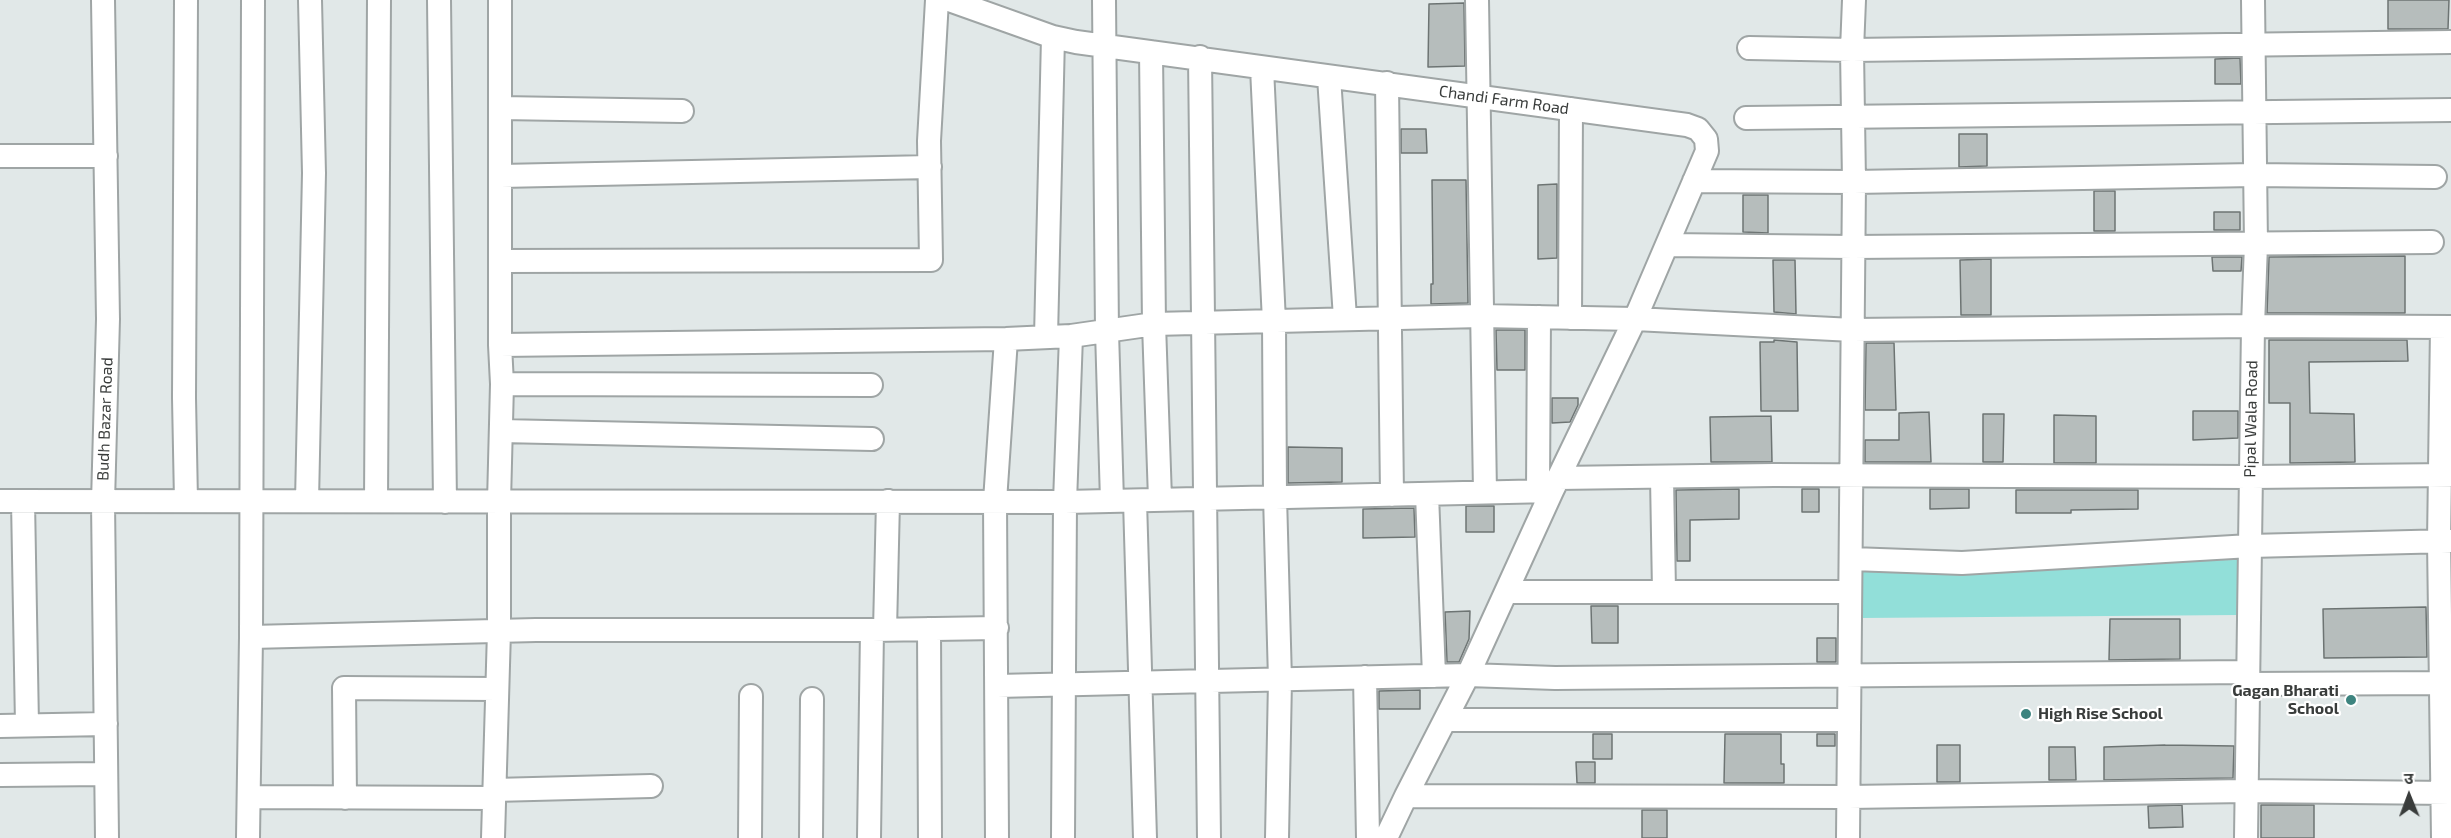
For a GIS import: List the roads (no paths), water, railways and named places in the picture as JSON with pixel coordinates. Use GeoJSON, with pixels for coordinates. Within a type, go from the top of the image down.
{"type":"FeatureCollection","features":[{"type":"Feature","properties":{"kind":"street","name":"Budh Bazar Road"},"geometry":{"type":"LineString","coordinates":[[103,0],[108,319],[103,502],[107,838]]}},
{"type":"Feature","properties":{"kind":"street"},"geometry":{"type":"LineString","coordinates":[[186,0],[184,386],[186,501]]}},
{"type":"Feature","properties":{"kind":"street"},"geometry":{"type":"LineString","coordinates":[[248,838],[251,637],[253,0]]}},
{"type":"Feature","properties":{"kind":"street"},"geometry":{"type":"LineString","coordinates":[[307,501],[314,173],[310,0]]}},
{"type":"Feature","properties":{"kind":"street"},"geometry":{"type":"LineString","coordinates":[[376,501],[379,0]]}},
{"type":"Feature","properties":{"kind":"street"},"geometry":{"type":"LineString","coordinates":[[439,0],[445,502]]}},
{"type":"Feature","properties":{"kind":"street"},"geometry":{"type":"LineString","coordinates":[[493,838],[499,631],[502,384],[500,345],[501,0]]}},
{"type":"Feature","properties":{"kind":"street"},"geometry":{"type":"LineString","coordinates":[[500,261],[931,260],[931,94],[937,0]]}},
{"type":"Feature","properties":{"kind":"street","name":"Chandi Farm Road"},"geometry":{"type":"LineString","coordinates":[[949,0],[1053,37],[1262,68],[1687,124],[1698,129],[1706,139],[1707,151],[1635,319],[1549,487],[1507,592],[1386,838]]}},
{"type":"Feature","properties":{"kind":"street"},"geometry":{"type":"LineString","coordinates":[[1104,0],[1107,331],[1112,501]]}},
{"type":"Feature","properties":{"kind":"street"},"geometry":{"type":"LineString","coordinates":[[1477,0],[1485,492]]}},
{"type":"Feature","properties":{"kind":"street"},"geometry":{"type":"LineString","coordinates":[[1848,838],[1849,592],[1852,559],[1854,182],[1852,50],[1854,0]]}},
{"type":"Feature","properties":{"kind":"street","name":"Pipal Wala Road"},"geometry":{"type":"LineString","coordinates":[[2246,838],[2256,244],[2253,0]]}},
{"type":"Feature","properties":{"kind":"street"},"geometry":{"type":"LineString","coordinates":[[1046,337],[1053,37]]}},
{"type":"Feature","properties":{"kind":"street"},"geometry":{"type":"LineString","coordinates":[[1749,48],[1852,50],[2451,42]]}},
{"type":"Feature","properties":{"kind":"street"},"geometry":{"type":"LineString","coordinates":[[1150,52],[1154,324],[1160,499]]}},
{"type":"Feature","properties":{"kind":"street"},"geometry":{"type":"LineString","coordinates":[[1200,57],[1209,838]]}},
{"type":"Feature","properties":{"kind":"street"},"geometry":{"type":"LineString","coordinates":[[1262,68],[1274,322],[1275,496],[1280,680],[1277,838]]}},
{"type":"Feature","properties":{"kind":"street"},"geometry":{"type":"LineString","coordinates":[[1329,77],[1345,318]]}},
{"type":"Feature","properties":{"kind":"street"},"geometry":{"type":"LineString","coordinates":[[1387,83],[1392,495]]}},
{"type":"Feature","properties":{"kind":"street"},"geometry":{"type":"LineString","coordinates":[[501,108],[682,111]]}},
{"type":"Feature","properties":{"kind":"street"},"geometry":{"type":"LineString","coordinates":[[1570,318],[1571,109]]}},
{"type":"Feature","properties":{"kind":"street"},"geometry":{"type":"LineString","coordinates":[[1746,118],[2451,110]]}},
{"type":"Feature","properties":{"kind":"street"},"geometry":{"type":"LineString","coordinates":[[0,156],[106,156]]}},
{"type":"Feature","properties":{"kind":"street"},"geometry":{"type":"LineString","coordinates":[[501,176],[930,167]]}},
{"type":"Feature","properties":{"kind":"street"},"geometry":{"type":"LineString","coordinates":[[1694,181],[1854,182],[2254,175],[2435,177]]}},
{"type":"Feature","properties":{"kind":"street"},"geometry":{"type":"LineString","coordinates":[[1667,245],[1853,247],[2432,242]]}},
{"type":"Feature","properties":{"kind":"street"},"geometry":{"type":"LineString","coordinates":[[500,345],[1006,339],[1071,336],[1154,324],[1481,316],[1635,319],[1853,330],[2253,326],[2446,327],[2444,675],[2447,793],[2444,838]]}},
{"type":"Feature","properties":{"kind":"street"},"geometry":{"type":"LineString","coordinates":[[1539,317],[1549,487]]}},
{"type":"Feature","properties":{"kind":"street"},"geometry":{"type":"LineString","coordinates":[[1063,838],[1062,686],[1071,336]]}},
{"type":"Feature","properties":{"kind":"street"},"geometry":{"type":"LineString","coordinates":[[997,838],[995,501],[1006,339]]}},
{"type":"Feature","properties":{"kind":"street"},"geometry":{"type":"LineString","coordinates":[[502,384],[872,385]]}},
{"type":"Feature","properties":{"kind":"street"},"geometry":{"type":"LineString","coordinates":[[501,431],[872,439]]}},
{"type":"Feature","properties":{"kind":"street"},"geometry":{"type":"LineString","coordinates":[[0,501],[1065,502],[1485,492],[1662,478],[2445,475]]}},
{"type":"Feature","properties":{"kind":"street"},"geometry":{"type":"LineString","coordinates":[[1662,478],[1664,591]]}},
{"type":"Feature","properties":{"kind":"street"},"geometry":{"type":"LineString","coordinates":[[1426,494],[1434,676]]}},
{"type":"Feature","properties":{"kind":"street"},"geometry":{"type":"LineString","coordinates":[[23,501],[27,725]]}},
{"type":"Feature","properties":{"kind":"street"},"geometry":{"type":"LineString","coordinates":[[869,838],[878,630],[888,501]]}},
{"type":"Feature","properties":{"kind":"street"},"geometry":{"type":"LineString","coordinates":[[1135,501],[1145,838]]}},
{"type":"Feature","properties":{"kind":"street"},"geometry":{"type":"LineString","coordinates":[[1852,559],[1962,563],[2250,546],[2445,541]]}},
{"type":"Feature","properties":{"kind":"street"},"geometry":{"type":"LineString","coordinates":[[1507,592],[1849,592]]}},
{"type":"Feature","properties":{"kind":"street"},"geometry":{"type":"LineString","coordinates":[[251,637],[499,631],[997,628]]}},
{"type":"Feature","properties":{"kind":"street"},"geometry":{"type":"LineString","coordinates":[[929,629],[930,838]]}},
{"type":"Feature","properties":{"kind":"street"},"geometry":{"type":"LineString","coordinates":[[997,686],[1468,675],[1555,678],[1849,676],[2247,678],[2444,675]]}},
{"type":"Feature","properties":{"kind":"street"},"geometry":{"type":"LineString","coordinates":[[1365,678],[1368,838]]}},
{"type":"Feature","properties":{"kind":"street"},"geometry":{"type":"LineString","coordinates":[[345,798],[344,688],[497,689]]}},
{"type":"Feature","properties":{"kind":"street"},"geometry":{"type":"LineString","coordinates":[[750,838],[752,696]]}},
{"type":"Feature","properties":{"kind":"street"},"geometry":{"type":"LineString","coordinates":[[811,838],[812,699]]}},
{"type":"Feature","properties":{"kind":"street"},"geometry":{"type":"LineString","coordinates":[[1445,720],[1849,720]]}},
{"type":"Feature","properties":{"kind":"street"},"geometry":{"type":"LineString","coordinates":[[0,726],[106,724]]}},
{"type":"Feature","properties":{"kind":"street"},"geometry":{"type":"LineString","coordinates":[[0,775],[106,774]]}},
{"type":"Feature","properties":{"kind":"street"},"geometry":{"type":"LineString","coordinates":[[249,798],[494,794],[651,786]]}},
{"type":"Feature","properties":{"kind":"street"},"geometry":{"type":"LineString","coordinates":[[1406,796],[1849,797],[2246,791],[2447,793]]}},
{"type":"Feature","properties":{"kind":"place","name":"Gagan Bharati School"},"geometry":{"type":"Point","coordinates":[2351,700]}},
{"type":"Feature","properties":{"kind":"place","name":"High Rise School"},"geometry":{"type":"Point","coordinates":[2026,714]}}]}
